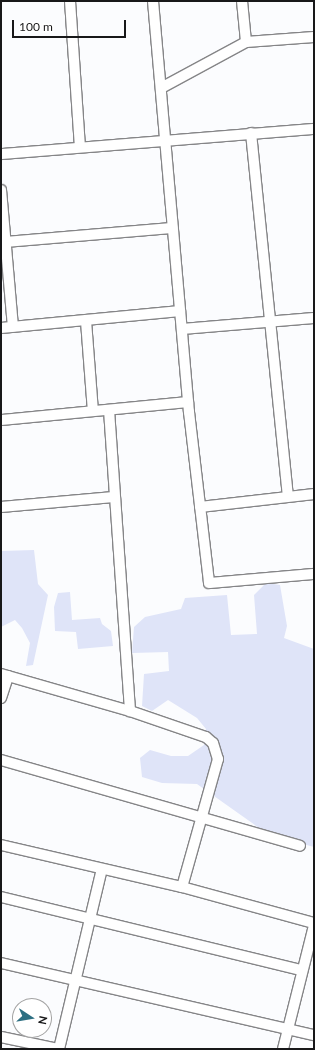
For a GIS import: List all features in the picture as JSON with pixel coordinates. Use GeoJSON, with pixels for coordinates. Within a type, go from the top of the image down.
{"type":"FeatureCollection","features":[{"type":"Feature","properties":{"kind":"street"},"geometry":{"type":"LineString","coordinates":[[70,1],[80,147]]}},
{"type":"Feature","properties":{"kind":"street"},"geometry":{"type":"LineString","coordinates":[[153,1],[188,402],[209,583],[314,574]]}},
{"type":"Feature","properties":{"kind":"street"},"geometry":{"type":"LineString","coordinates":[[242,1],[246,42]]}},
{"type":"Feature","properties":{"kind":"street"},"geometry":{"type":"LineString","coordinates":[[161,88],[246,42],[314,37]]}},
{"type":"Feature","properties":{"kind":"street"},"geometry":{"type":"LineString","coordinates":[[1,154],[314,129]]}},
{"type":"Feature","properties":{"kind":"street"},"geometry":{"type":"LineString","coordinates":[[251,133],[277,405],[288,496]]}},
{"type":"Feature","properties":{"kind":"street"},"geometry":{"type":"LineString","coordinates":[[1,190],[4,242],[13,326]]}},
{"type":"Feature","properties":{"kind":"street"},"geometry":{"type":"LineString","coordinates":[[4,242],[172,228]]}},
{"type":"Feature","properties":{"kind":"street"},"geometry":{"type":"LineString","coordinates":[[1,328],[180,311]]}},
{"type":"Feature","properties":{"kind":"street"},"geometry":{"type":"LineString","coordinates":[[182,329],[314,318]]}},
{"type":"Feature","properties":{"kind":"street"},"geometry":{"type":"LineString","coordinates":[[86,321],[93,411]]}},
{"type":"Feature","properties":{"kind":"street"},"geometry":{"type":"LineString","coordinates":[[1,420],[188,402]]}},
{"type":"Feature","properties":{"kind":"street"},"geometry":{"type":"LineString","coordinates":[[110,410],[114,497],[130,710]]}},
{"type":"Feature","properties":{"kind":"street"},"geometry":{"type":"LineString","coordinates":[[200,507],[314,494]]}},
{"type":"Feature","properties":{"kind":"street"},"geometry":{"type":"LineString","coordinates":[[1,507],[114,497]]}},
{"type":"Feature","properties":{"kind":"street"},"geometry":{"type":"LineString","coordinates":[[1,698],[4,675],[130,710],[206,737],[213,743],[218,759],[203,817],[182,887]]}},
{"type":"Feature","properties":{"kind":"street"},"geometry":{"type":"LineString","coordinates":[[1,760],[300,846]]}},
{"type":"Feature","properties":{"kind":"street"},"geometry":{"type":"LineString","coordinates":[[1,845],[182,887],[314,925],[301,970],[283,1049]]}},
{"type":"Feature","properties":{"kind":"street"},"geometry":{"type":"LineString","coordinates":[[1,1037],[59,1049],[89,918],[102,869]]}},
{"type":"Feature","properties":{"kind":"street"},"geometry":{"type":"LineString","coordinates":[[1,897],[301,970]]}},
{"type":"Feature","properties":{"kind":"street"},"geometry":{"type":"LineString","coordinates":[[1,963],[314,1035]]}},
{"type":"Feature","properties":{"kind":"shaded area"},"geometry":{"type":"Polygon","coordinates":[[[34,550],[38,584],[48,595],[33,665],[26,666],[30,643],[22,628],[15,620],[1,627],[1,551],[34,550]]]}},
{"type":"Feature","properties":{"kind":"shaded area"},"geometry":{"type":"Polygon","coordinates":[[[266,583],[280,585],[287,626],[284,638],[314,649],[314,847],[269,835],[197,784],[162,783],[142,777],[140,758],[150,750],[171,756],[188,756],[204,745],[206,729],[197,718],[168,700],[152,711],[142,706],[144,674],[169,671],[168,652],[132,653],[134,627],[145,617],[181,609],[185,598],[227,595],[231,635],[257,634],[254,595],[266,583]]]}},
{"type":"Feature","properties":{"kind":"shaded area"},"geometry":{"type":"Polygon","coordinates":[[[70,592],[72,620],[100,618],[102,624],[111,631],[113,646],[78,649],[76,632],[55,631],[54,607],[58,593],[70,592]]]}}]}
